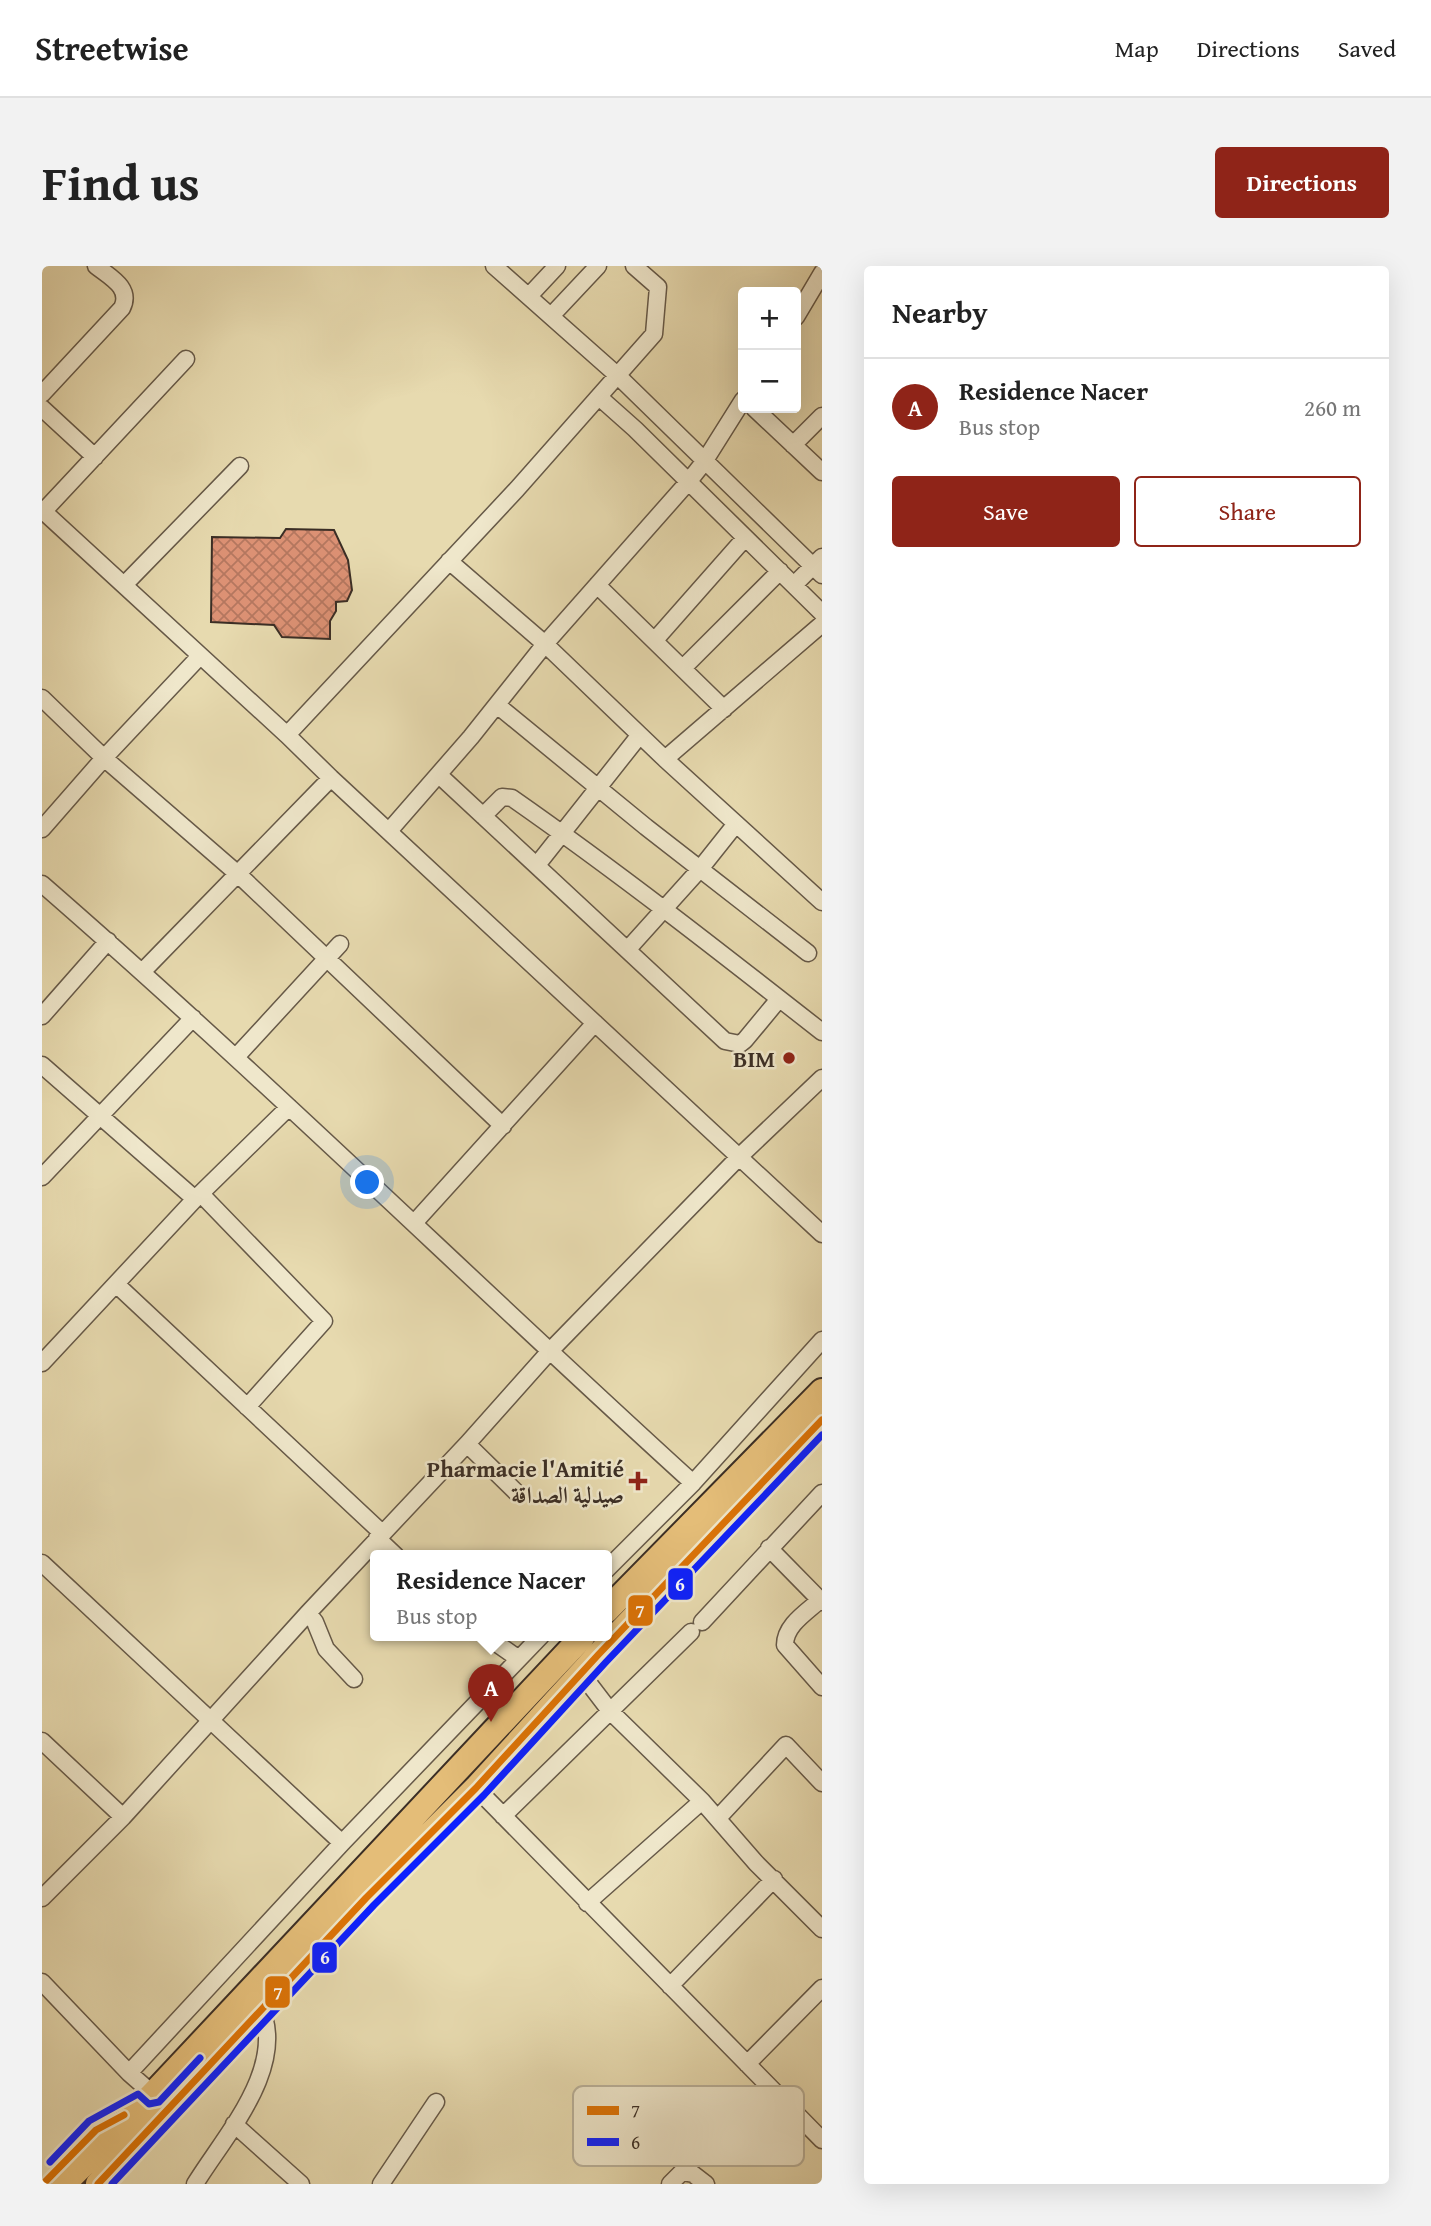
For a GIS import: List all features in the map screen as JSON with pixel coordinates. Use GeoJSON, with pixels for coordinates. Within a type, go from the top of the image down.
{"type":"FeatureCollection","features":[{"type":"Feature","properties":{"kind":"main road"},"geometry":{"type":"LineString","coordinates":[[612,1606],[822,1391]]}},
{"type":"Feature","properties":{"kind":"main road"},"geometry":{"type":"LineString","coordinates":[[612,1640],[822,1420]]}},
{"type":"Feature","properties":{"kind":"main road"},"geometry":{"type":"LineString","coordinates":[[98,2184],[257,2000],[579,1641]]}},
{"type":"Feature","properties":{"kind":"main road"},"geometry":{"type":"LineString","coordinates":[[64,2184],[153,2094],[366,1898],[476,1788],[611,1641]]}},
{"type":"Feature","properties":{"kind":"street"},"geometry":{"type":"LineString","coordinates":[[42,394],[126,301],[126,294],[120,285],[96,266]]}},
{"type":"Feature","properties":{"kind":"street"},"geometry":{"type":"LineString","coordinates":[[494,266],[617,375],[704,462],[819,566],[794,585]]}},
{"type":"Feature","properties":{"kind":"street"},"geometry":{"type":"LineString","coordinates":[[529,296],[556,266]]}},
{"type":"Feature","properties":{"kind":"street"},"geometry":{"type":"LineString","coordinates":[[551,316],[598,266]]}},
{"type":"Feature","properties":{"kind":"street"},"geometry":{"type":"LineString","coordinates":[[287,734],[449,561],[654,334],[658,287],[634,266]]}},
{"type":"Feature","properties":{"kind":"street"},"geometry":{"type":"LineString","coordinates":[[801,309],[822,273]]}},
{"type":"Feature","properties":{"kind":"street"},"geometry":{"type":"LineString","coordinates":[[186,359],[43,512],[287,734],[331,778],[822,1234]]}},
{"type":"Feature","properties":{"kind":"street"},"geometry":{"type":"LineString","coordinates":[[599,397],[689,481],[822,613]]}},
{"type":"Feature","properties":{"kind":"street"},"geometry":{"type":"LineString","coordinates":[[42,408],[95,457]]}},
{"type":"Feature","properties":{"kind":"street"},"geometry":{"type":"LineString","coordinates":[[388,831],[439,775],[545,644],[689,481],[738,408]]}},
{"type":"Feature","properties":{"kind":"street"},"geometry":{"type":"LineString","coordinates":[[759,413],[822,472]]}},
{"type":"Feature","properties":{"kind":"street"},"geometry":{"type":"LineString","coordinates":[[793,444],[822,416]]}},
{"type":"Feature","properties":{"kind":"street"},"geometry":{"type":"LineString","coordinates":[[124,585],[240,466]]}},
{"type":"Feature","properties":{"kind":"street"},"geometry":{"type":"LineString","coordinates":[[655,640],[745,538]]}},
{"type":"Feature","properties":{"kind":"street"},"geometry":{"type":"LineString","coordinates":[[449,561],[545,644],[639,736],[822,902]]}},
{"type":"Feature","properties":{"kind":"street"},"geometry":{"type":"LineString","coordinates":[[683,668],[780,571]]}},
{"type":"Feature","properties":{"kind":"street"},"geometry":{"type":"LineString","coordinates":[[597,585],[724,709]]}},
{"type":"Feature","properties":{"kind":"street"},"geometry":{"type":"LineString","coordinates":[[665,759],[822,624]]}},
{"type":"Feature","properties":{"kind":"street"},"geometry":{"type":"LineString","coordinates":[[42,829],[200,656]]}},
{"type":"Feature","properties":{"kind":"street"},"geometry":{"type":"LineString","coordinates":[[42,698],[104,758],[239,875],[503,1126]]}},
{"type":"Feature","properties":{"kind":"street"},"geometry":{"type":"LineString","coordinates":[[497,705],[808,953]]}},
{"type":"Feature","properties":{"kind":"street"},"geometry":{"type":"LineString","coordinates":[[537,865],[639,736]]}},
{"type":"Feature","properties":{"kind":"street"},"geometry":{"type":"LineString","coordinates":[[439,775],[628,949],[696,1017],[725,1041],[740,1044],[779,999]]}},
{"type":"Feature","properties":{"kind":"street"},"geometry":{"type":"LineString","coordinates":[[142,972],[331,778]]}},
{"type":"Feature","properties":{"kind":"street"},"geometry":{"type":"LineString","coordinates":[[484,816],[502,797],[508,796],[562,832],[665,909],[822,1032]]}},
{"type":"Feature","properties":{"kind":"street"},"geometry":{"type":"LineString","coordinates":[[628,949],[700,869],[735,825]]}},
{"type":"Feature","properties":{"kind":"street"},"geometry":{"type":"LineString","coordinates":[[42,884],[236,1057],[415,1222],[549,1352],[693,1483]]}},
{"type":"Feature","properties":{"kind":"street"},"geometry":{"type":"LineString","coordinates":[[42,1016],[108,941]]}},
{"type":"Feature","properties":{"kind":"street"},"geometry":{"type":"LineString","coordinates":[[236,1057],[340,944]]}},
{"type":"Feature","properties":{"kind":"street"},"geometry":{"type":"LineString","coordinates":[[42,1177],[193,1018]]}},
{"type":"Feature","properties":{"kind":"street"},"geometry":{"type":"LineString","coordinates":[[415,1222],[595,1023]]}},
{"type":"Feature","properties":{"kind":"street"},"geometry":{"type":"LineString","coordinates":[[42,1065],[198,1196],[324,1321],[247,1407]]}},
{"type":"Feature","properties":{"kind":"street"},"geometry":{"type":"LineString","coordinates":[[42,1898],[123,1817],[209,1720],[467,1444],[549,1352],[740,1156],[822,1078]]}},
{"type":"Feature","properties":{"kind":"street"},"geometry":{"type":"LineString","coordinates":[[42,1363],[198,1196],[289,1107]]}},
{"type":"Feature","properties":{"kind":"street"},"geometry":{"type":"LineString","coordinates":[[116,1284],[247,1407],[391,1550]]}},
{"type":"Feature","properties":{"kind":"street"},"geometry":{"type":"LineString","coordinates":[[612,1565],[693,1483],[822,1340]]}},
{"type":"Feature","properties":{"kind":"street"},"geometry":{"type":"LineString","coordinates":[[467,1444],[517,1493]]}},
{"type":"Feature","properties":{"kind":"street"},"geometry":{"type":"LineString","coordinates":[[503,1816],[696,1627],[822,1493]]}},
{"type":"Feature","properties":{"kind":"street"},"geometry":{"type":"LineString","coordinates":[[769,1548],[821,1601],[791,1626],[785,1637],[785,1645],[822,1687]]}},
{"type":"Feature","properties":{"kind":"street"},"geometry":{"type":"LineString","coordinates":[[42,1563],[342,1843]]}},
{"type":"Feature","properties":{"kind":"street"},"geometry":{"type":"LineString","coordinates":[[308,1613],[315,1622],[326,1649],[354,1679]]}},
{"type":"Feature","properties":{"kind":"street"},"geometry":{"type":"LineString","coordinates":[[493,1641],[519,1659]]}},
{"type":"Feature","properties":{"kind":"street"},"geometry":{"type":"LineString","coordinates":[[129,2073],[342,1843],[536,1641]]}},
{"type":"Feature","properties":{"kind":"street"},"geometry":{"type":"LineString","coordinates":[[581,1673],[610,1711],[702,1801],[756,1863],[822,1929]]}},
{"type":"Feature","properties":{"kind":"street"},"geometry":{"type":"LineString","coordinates":[[42,1741],[123,1817]]}},
{"type":"Feature","properties":{"kind":"street"},"geometry":{"type":"LineString","coordinates":[[718,1818],[786,1745],[822,1783]]}},
{"type":"Feature","properties":{"kind":"street"},"geometry":{"type":"LineString","coordinates":[[476,1788],[769,2086]]}},
{"type":"Feature","properties":{"kind":"street"},"geometry":{"type":"LineString","coordinates":[[587,1903],[702,1801]]}},
{"type":"Feature","properties":{"kind":"street"},"geometry":{"type":"LineString","coordinates":[[670,1986],[774,1880]]}},
{"type":"Feature","properties":{"kind":"street"},"geometry":{"type":"LineString","coordinates":[[42,1982],[129,2073],[153,2094]]}},
{"type":"Feature","properties":{"kind":"street"},"geometry":{"type":"LineString","coordinates":[[747,2064],[822,1988]]}},
{"type":"Feature","properties":{"kind":"street"},"geometry":{"type":"LineString","coordinates":[[195,2184],[234,2124],[262,2071],[267,2036],[257,2000]]}},
{"type":"Feature","properties":{"kind":"street"},"geometry":{"type":"LineString","coordinates":[[382,2184],[436,2102]]}},
{"type":"Feature","properties":{"kind":"street"},"geometry":{"type":"LineString","coordinates":[[804,2122],[822,2140]]}},
{"type":"Feature","properties":{"kind":"street"},"geometry":{"type":"LineString","coordinates":[[234,2124],[301,2184]]}},
{"type":"Feature","properties":{"kind":"street"},"geometry":{"type":"LineString","coordinates":[[670,2184],[682,2172],[693,2174],[706,2184]]}},
{"type":"Feature","properties":{"kind":"building"},"geometry":{"type":"Polygon","coordinates":[[[286,529],[334,530],[348,560],[352,590],[347,601],[336,602],[336,611],[330,621],[330,639],[282,637],[274,625],[211,622],[212,537],[280,538],[286,529]]]}},
{"type":"Feature","properties":{"kind":"transit line","name":"7"},"geometry":{"type":"LineString","coordinates":[[612,1640],[822,1420]]}},
{"type":"Feature","properties":{"kind":"transit line","name":"6"},"geometry":{"type":"LineString","coordinates":[[112,2184],[374,1905],[484,1795],[822,1435]]}},
{"type":"Feature","properties":{"kind":"transit line","name":"7"},"geometry":{"type":"LineString","coordinates":[[98,2184],[366,1898],[476,1788],[611,1641]]}},
{"type":"Feature","properties":{"kind":"transit line","name":"6"},"geometry":{"type":"LineString","coordinates":[[50,2162],[89,2121],[138,2094],[149,2104],[159,2102],[200,2058]]}},
{"type":"Feature","properties":{"kind":"transit line","name":"7"},"geometry":{"type":"LineString","coordinates":[[43,2184],[96,2130],[124,2115]]}},
{"type":"Feature","properties":{"kind":"place","name":"BIM"},"geometry":{"type":"Point","coordinates":[789,1058]}},
{"type":"Feature","properties":{"kind":"place","name":"Pharmacie l'Amitié صيدلية الصداقة"},"geometry":{"type":"Point","coordinates":[638,1481]}},
{"type":"Feature","properties":{"kind":"place","name":"Residence Nacer"},"geometry":{"type":"Point","coordinates":[491,1722]}}]}
